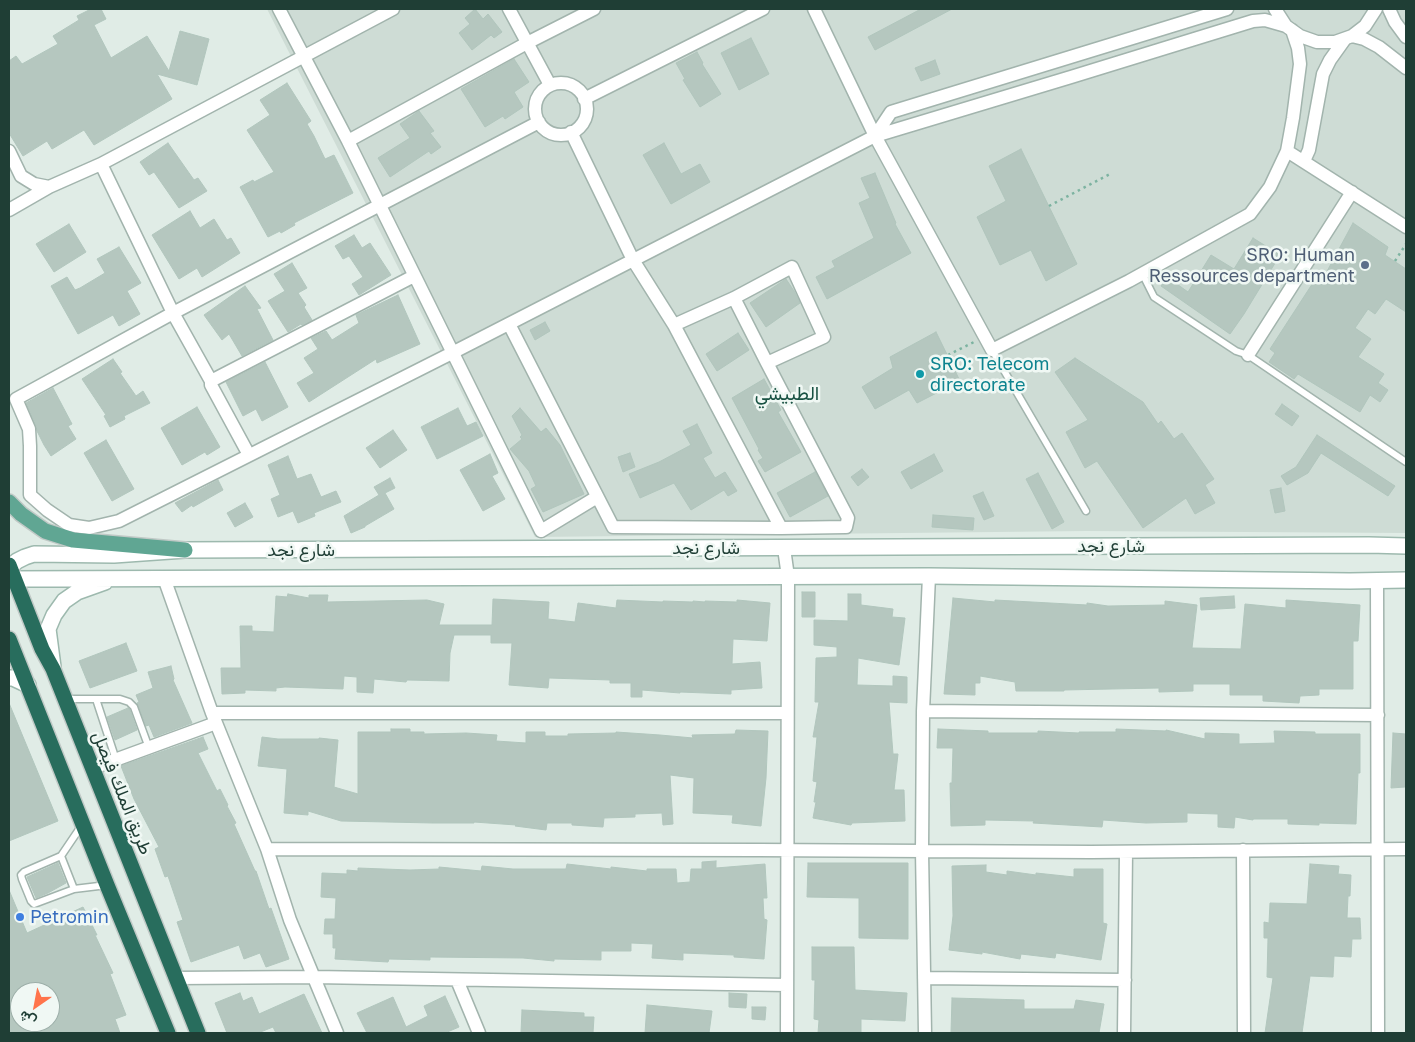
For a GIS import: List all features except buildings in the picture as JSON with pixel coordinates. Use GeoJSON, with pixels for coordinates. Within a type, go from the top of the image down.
{"type":"FeatureCollection","features":[{"type":"Feature","properties":{"kind":"highway","name":"طريق الملك فيصل"},"geometry":{"type":"LineString","coordinates":[[10,571],[42,649],[53,669],[198,1033]]}},
{"type":"Feature","properties":{"kind":"highway"},"geometry":{"type":"LineString","coordinates":[[9,638],[106,885],[168,1033]]}},
{"type":"Feature","properties":{"kind":"main road"},"geometry":{"type":"LineString","coordinates":[[9,502],[21,514],[45,530],[73,540],[185,550]]}},
{"type":"Feature","properties":{"kind":"street"},"geometry":{"type":"LineString","coordinates":[[279,9],[348,141],[540,531],[597,497]]}},
{"type":"Feature","properties":{"kind":"street"},"geometry":{"type":"LineString","coordinates":[[9,210],[49,187],[101,164],[393,9]]}},
{"type":"Feature","properties":{"kind":"street"},"geometry":{"type":"LineString","coordinates":[[509,9],[550,85]]}},
{"type":"Feature","properties":{"kind":"street"},"geometry":{"type":"LineString","coordinates":[[348,141],[527,43],[594,9]]}},
{"type":"Feature","properties":{"kind":"street"},"geometry":{"type":"LineString","coordinates":[[584,99],[763,9]]}},
{"type":"Feature","properties":{"kind":"street"},"geometry":{"type":"LineString","coordinates":[[814,9],[875,136],[992,350],[1142,273],[1250,214],[1270,187],[1287,150],[1300,64],[1298,48],[1289,28],[1276,9]]}},
{"type":"Feature","properties":{"kind":"street"},"geometry":{"type":"LineString","coordinates":[[875,136],[891,112],[1227,9]]}},
{"type":"Feature","properties":{"kind":"street"},"geometry":{"type":"LineString","coordinates":[[1388,9],[1406,37]]}},
{"type":"Feature","properties":{"kind":"street"},"geometry":{"type":"LineString","coordinates":[[539,122],[173,313],[16,398],[29,429],[30,495],[47,510],[69,525],[89,528],[119,521],[875,136],[1253,21],[1265,20],[1289,28],[1300,36],[1318,42],[1335,42],[1348,37],[1365,26],[1378,10]]}},
{"type":"Feature","properties":{"kind":"street"},"geometry":{"type":"LineString","coordinates":[[1348,37],[1364,39],[1406,68]]}},
{"type":"Feature","properties":{"kind":"street"},"geometry":{"type":"LineString","coordinates":[[1304,161],[1309,150],[1323,74],[1330,60],[1348,37]]}},
{"type":"Feature","properties":{"kind":"street"},"geometry":{"type":"LineString","coordinates":[[565,83],[578,90],[584,99],[585,116],[582,123],[571,132],[557,134],[550,132],[539,122],[535,108],[536,101],[539,94],[550,85],[565,83]]}},
{"type":"Feature","properties":{"kind":"street"},"geometry":{"type":"LineString","coordinates":[[571,132],[633,260],[674,325],[781,528]]}},
{"type":"Feature","properties":{"kind":"street"},"geometry":{"type":"LineString","coordinates":[[1287,150],[1406,227]]}},
{"type":"Feature","properties":{"kind":"street"},"geometry":{"type":"LineString","coordinates":[[9,151],[21,176],[34,184],[49,187]]}},
{"type":"Feature","properties":{"kind":"street"},"geometry":{"type":"LineString","coordinates":[[101,164],[173,313],[250,455]]}},
{"type":"Feature","properties":{"kind":"street"},"geometry":{"type":"LineString","coordinates":[[1248,355],[1352,192]]}},
{"type":"Feature","properties":{"kind":"street"},"geometry":{"type":"LineString","coordinates":[[674,325],[734,298],[792,267],[824,337],[767,362]]}},
{"type":"Feature","properties":{"kind":"street"},"geometry":{"type":"LineString","coordinates":[[211,381],[414,276]]}},
{"type":"Feature","properties":{"kind":"street"},"geometry":{"type":"LineString","coordinates":[[509,324],[612,527],[846,527],[848,518],[734,298]]}},
{"type":"Feature","properties":{"kind":"street","name":"شارع نجد"},"geometry":{"type":"LineString","coordinates":[[10,571],[17,561],[34,554],[114,556],[185,550],[1406,546]]}},
{"type":"Feature","properties":{"kind":"street"},"geometry":{"type":"LineString","coordinates":[[784,548],[788,577],[787,1033]]}},
{"type":"Feature","properties":{"kind":"street","name":"شارع نجد"},"geometry":{"type":"LineString","coordinates":[[10,571],[116,578],[929,576],[1406,580]]}},
{"type":"Feature","properties":{"kind":"street"},"geometry":{"type":"LineString","coordinates":[[925,1033],[922,851],[923,711],[929,576]]}},
{"type":"Feature","properties":{"kind":"street"},"geometry":{"type":"LineString","coordinates":[[53,669],[48,630],[58,607],[77,592],[116,578]]}},
{"type":"Feature","properties":{"kind":"street"},"geometry":{"type":"LineString","coordinates":[[164,578],[214,718],[267,849],[290,920],[337,1033]]}},
{"type":"Feature","properties":{"kind":"street"},"geometry":{"type":"LineString","coordinates":[[1377,581],[1378,1033]]}},
{"type":"Feature","properties":{"kind":"street"},"geometry":{"type":"LineString","coordinates":[[9,678],[28,684]]}},
{"type":"Feature","properties":{"kind":"street"},"geometry":{"type":"LineString","coordinates":[[923,711],[1378,715]]}},
{"type":"Feature","properties":{"kind":"street"},"geometry":{"type":"LineString","coordinates":[[93,768],[149,748],[214,718],[787,713]]}},
{"type":"Feature","properties":{"kind":"street"},"geometry":{"type":"LineString","coordinates":[[267,849],[1126,852],[1406,849]]}},
{"type":"Feature","properties":{"kind":"street"},"geometry":{"type":"LineString","coordinates":[[1243,850],[1244,1033]]}},
{"type":"Feature","properties":{"kind":"street"},"geometry":{"type":"LineString","coordinates":[[1124,1033],[1126,852]]}},
{"type":"Feature","properties":{"kind":"street"},"geometry":{"type":"LineString","coordinates":[[176,978],[314,977],[788,985]]}},
{"type":"Feature","properties":{"kind":"street"},"geometry":{"type":"LineString","coordinates":[[924,978],[1125,980]]}},
{"type":"Feature","properties":{"kind":"street"},"geometry":{"type":"LineString","coordinates":[[457,980],[479,1033]]}},
{"type":"Feature","properties":{"kind":"lane"},"geometry":{"type":"LineString","coordinates":[[1142,273],[1154,297],[1236,351],[1248,355],[1406,462]]}},
{"type":"Feature","properties":{"kind":"lane"},"geometry":{"type":"LineString","coordinates":[[992,350],[1086,511]]}},
{"type":"Feature","properties":{"kind":"lane"},"geometry":{"type":"LineString","coordinates":[[65,699],[120,699],[129,702],[134,707],[149,748]]}},
{"type":"Feature","properties":{"kind":"lane"},"geometry":{"type":"LineString","coordinates":[[96,699],[116,760]]}},
{"type":"Feature","properties":{"kind":"lane"},"geometry":{"type":"LineString","coordinates":[[83,824],[61,856],[24,872],[21,875],[22,879],[34,904],[74,889],[106,885]]}},
{"type":"Feature","properties":{"kind":"lane"},"geometry":{"type":"LineString","coordinates":[[61,856],[74,889]]}},
{"type":"Feature","properties":{"kind":"path"},"geometry":{"type":"LineString","coordinates":[[1049,206],[1110,174]]}},
{"type":"Feature","properties":{"kind":"path"},"geometry":{"type":"LineString","coordinates":[[1395,261],[1406,244]]}},
{"type":"Feature","properties":{"kind":"path"},"geometry":{"type":"LineString","coordinates":[[948,355],[984,337]]}},
{"type":"Feature","properties":{"kind":"shaded area"},"geometry":{"type":"Polygon","coordinates":[[[267,9],[1406,9],[1406,533],[1087,531],[535,537],[267,9]]]}},
{"type":"Feature","properties":{"kind":"place","name":"SRO: Human Ressources department"},"geometry":{"type":"Point","coordinates":[1365,265]}},
{"type":"Feature","properties":{"kind":"place","name":"SRO: Telecom directorate"},"geometry":{"type":"Point","coordinates":[920,374]}},
{"type":"Feature","properties":{"kind":"place","name":"Petromin"},"geometry":{"type":"Point","coordinates":[20,917]}},
{"type":"Feature","properties":{"kind":"district","name":"الطبيشي"},"geometry":{"type":"Point","coordinates":[787,394]}}]}
